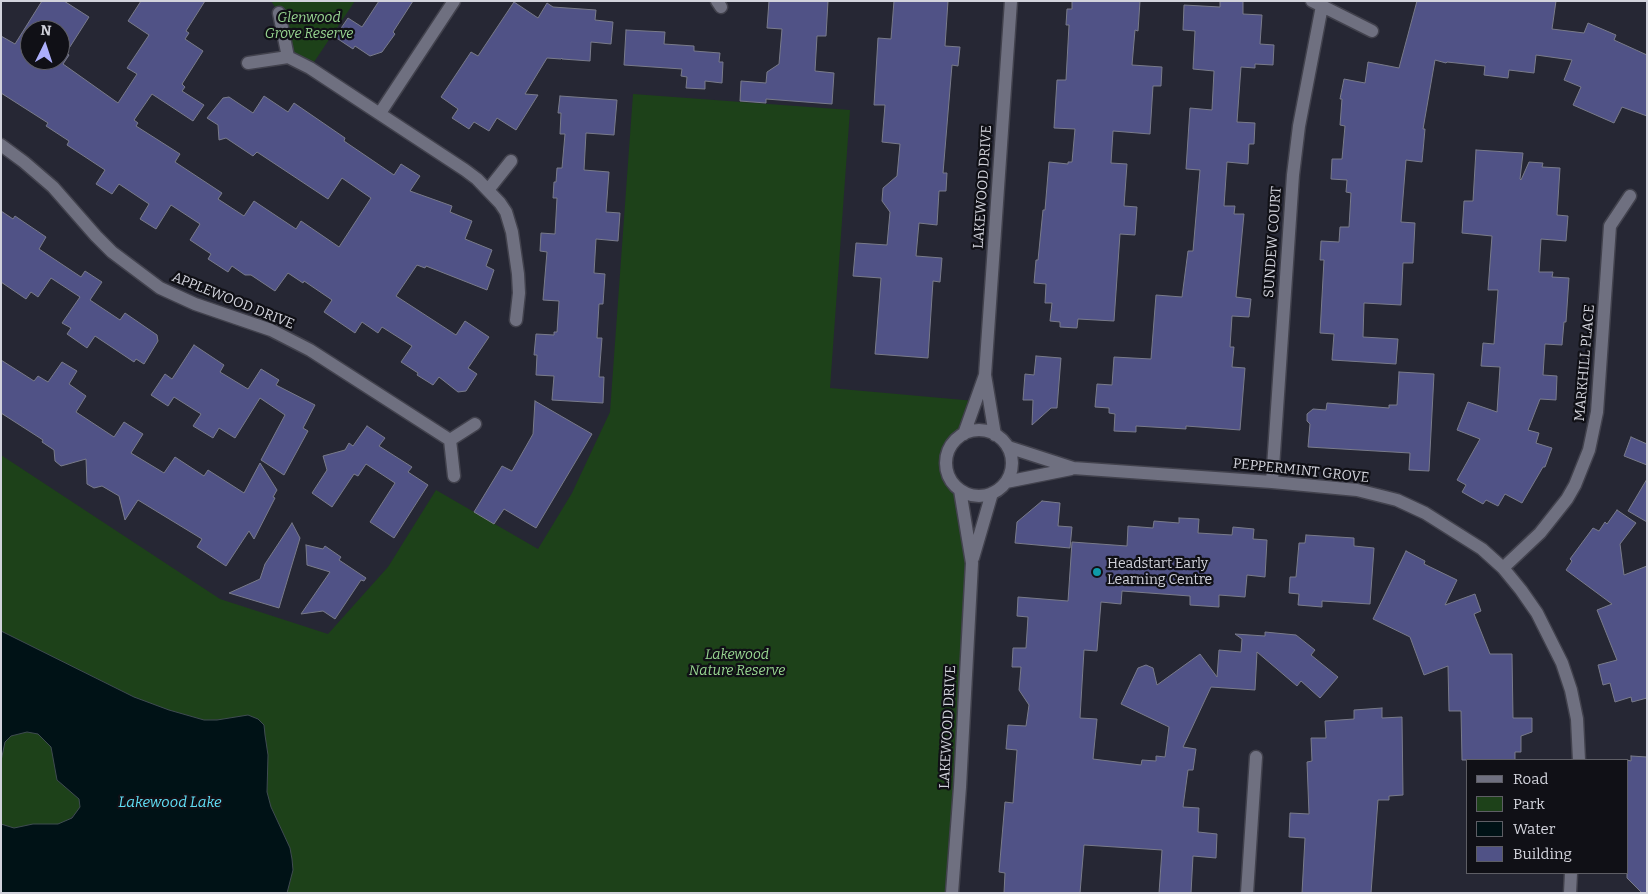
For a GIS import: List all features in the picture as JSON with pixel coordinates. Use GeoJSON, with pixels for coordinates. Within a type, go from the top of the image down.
{"type":"FeatureCollection","features":[{"type":"Feature","properties":{"kind":"street"},"geometry":{"type":"LineString","coordinates":[[380,113],[454,1]]}},
{"type":"Feature","properties":{"kind":"street","name":"LAKEWOOD DRIVE"},"geometry":{"type":"LineString","coordinates":[[995,435],[985,375],[1011,1]]}},
{"type":"Feature","properties":{"kind":"street","name":"SUNDEW COURT"},"geometry":{"type":"LineString","coordinates":[[1272,482],[1293,175],[1317,4],[1372,31]]}},
{"type":"Feature","properties":{"kind":"street"},"geometry":{"type":"LineString","coordinates":[[279,13],[288,57]]}},
{"type":"Feature","properties":{"kind":"street"},"geometry":{"type":"LineString","coordinates":[[248,63],[288,57],[310,68],[477,179],[506,212],[512,232],[519,293],[516,320]]}},
{"type":"Feature","properties":{"kind":"street","name":"APPLEWOOD DRIVE"},"geometry":{"type":"LineString","coordinates":[[1,145],[53,188],[112,252],[160,288],[195,304],[271,330],[310,350],[450,440]]}},
{"type":"Feature","properties":{"kind":"street"},"geometry":{"type":"LineString","coordinates":[[488,190],[510,161]]}},
{"type":"Feature","properties":{"kind":"street","name":"MARKHILL PLACE"},"geometry":{"type":"LineString","coordinates":[[1503,568],[1540,533],[1562,506],[1575,484],[1589,450],[1598,412],[1610,226],[1630,196]]}},
{"type":"Feature","properties":{"kind":"street","name":"LAKEWOOD DRIVE"},"geometry":{"type":"LineString","coordinates":[[964,434],[985,375]]}},
{"type":"Feature","properties":{"kind":"street"},"geometry":{"type":"LineString","coordinates":[[454,476],[450,440],[476,424]]}},
{"type":"Feature","properties":{"kind":"street"},"geometry":{"type":"LineString","coordinates":[[979,431],[995,435],[1008,447],[1012,465],[1006,482],[992,494],[970,495],[960,490],[952,482],[947,472],[946,461],[949,450],[955,441],[964,434],[979,431]]}},
{"type":"Feature","properties":{"kind":"street","name":"PEPPERMINT GROVE"},"geometry":{"type":"LineString","coordinates":[[1008,447],[1073,468],[1357,490],[1397,500],[1425,513],[1482,549],[1503,568],[1537,613],[1562,662],[1576,719],[1579,759]]}},
{"type":"Feature","properties":{"kind":"street","name":"PEPPERMINT GROVE"},"geometry":{"type":"LineString","coordinates":[[1006,482],[1073,468]]}},
{"type":"Feature","properties":{"kind":"street","name":"LAKEWOOD DRIVE"},"geometry":{"type":"LineString","coordinates":[[952,893],[960,787],[972,563],[960,490]]}},
{"type":"Feature","properties":{"kind":"street","name":"LAKEWOOD DRIVE"},"geometry":{"type":"LineString","coordinates":[[972,563],[992,494]]}},
{"type":"Feature","properties":{"kind":"street"},"geometry":{"type":"LineString","coordinates":[[1247,893],[1256,757]]}},
{"type":"Feature","properties":{"kind":"street"},"geometry":{"type":"LineString","coordinates":[[1570,893],[1571,874]]}},
{"type":"Feature","properties":{"kind":"green space","name":"Glenwood Grove Reserve"},"geometry":{"type":"Polygon","coordinates":[[[271,1],[355,1],[310,68],[288,57],[279,13],[271,1]]]}},
{"type":"Feature","properties":{"kind":"green space","name":"Lakewood Nature Reserve"},"geometry":{"type":"Polygon","coordinates":[[[633,94],[850,110],[830,388],[975,401],[965,432],[949,450],[946,461],[947,472],[952,482],[960,490],[972,563],[952,893],[287,893],[290,883],[292,859],[290,848],[271,807],[267,792],[268,755],[265,735],[226,719],[204,720],[134,697],[1,631],[1,455],[220,599],[328,634],[388,567],[436,490],[538,549],[572,493],[610,412],[633,94]]]}},
{"type":"Feature","properties":{"kind":"green space"},"geometry":{"type":"Polygon","coordinates":[[[27,732],[38,734],[51,747],[57,780],[79,799],[80,807],[65,823],[33,824],[14,828],[1,824],[2,751],[5,741],[11,736],[27,732]]]}},
{"type":"Feature","properties":{"kind":"water","name":"Lakewood Lake"},"geometry":{"type":"Polygon","coordinates":[[[1,631],[134,697],[169,710],[204,720],[248,715],[258,719],[264,725],[268,755],[267,792],[271,807],[290,848],[292,859],[293,870],[287,893],[1,893],[1,824],[14,828],[33,824],[58,824],[72,818],[80,807],[79,799],[57,780],[51,747],[38,734],[27,732],[11,736],[5,742],[1,761],[1,631]]]}},
{"type":"Feature","properties":{"kind":"building"},"geometry":{"type":"Polygon","coordinates":[[[42,1],[64,1],[89,17],[70,47],[70,20],[30,20],[42,1]]]}},
{"type":"Feature","properties":{"kind":"building"},"geometry":{"type":"Polygon","coordinates":[[[141,1],[205,1],[186,31],[189,33],[185,39],[203,51],[182,84],[185,87],[182,91],[204,105],[193,121],[152,94],[134,120],[138,123],[136,126],[180,154],[175,162],[222,193],[218,199],[244,216],[254,201],[296,229],[301,221],[339,247],[371,198],[342,178],[328,199],[257,152],[253,156],[226,138],[219,140],[218,125],[207,118],[223,98],[229,97],[253,113],[264,96],[288,112],[294,103],[345,138],[344,141],[394,175],[401,164],[420,176],[410,191],[452,206],[450,212],[472,221],[465,239],[492,250],[486,266],[494,270],[487,290],[426,266],[425,268],[417,265],[396,296],[456,335],[465,321],[489,337],[468,368],[477,374],[466,391],[458,392],[439,377],[433,385],[417,375],[418,373],[401,362],[412,346],[382,327],[378,333],[362,322],[355,333],[324,312],[332,300],[304,281],[303,283],[288,273],[275,291],[251,275],[245,275],[232,266],[228,272],[208,259],[211,254],[190,240],[200,224],[171,205],[156,229],[140,219],[149,204],[119,184],[112,194],[96,184],[105,170],[67,145],[69,141],[46,126],[48,123],[1,93],[1,36],[15,44],[20,36],[20,70],[70,69],[118,103],[137,74],[127,68],[149,35],[128,21],[141,1]]]}},
{"type":"Feature","properties":{"kind":"building"},"geometry":{"type":"Polygon","coordinates":[[[379,1],[413,1],[393,32],[395,34],[382,52],[370,56],[355,46],[353,49],[335,37],[348,18],[362,27],[379,1]]]}},
{"type":"Feature","properties":{"kind":"building"},"geometry":{"type":"Polygon","coordinates":[[[769,1],[828,1],[826,36],[817,36],[815,71],[834,73],[832,104],[766,99],[766,103],[740,101],[741,81],[766,83],[767,72],[779,64],[782,29],[767,28],[769,1]]]}},
{"type":"Feature","properties":{"kind":"building"},"geometry":{"type":"Polygon","coordinates":[[[894,1],[948,1],[945,46],[960,47],[958,66],[952,65],[943,173],[947,173],[946,191],[939,191],[937,225],[919,223],[916,256],[942,258],[940,282],[933,281],[928,358],[875,354],[881,278],[853,276],[856,243],[887,245],[890,212],[882,201],[883,188],[897,176],[900,144],[882,142],[885,105],[874,105],[878,38],[891,39],[894,1]]]}},
{"type":"Feature","properties":{"kind":"building"},"geometry":{"type":"Polygon","coordinates":[[[1072,1],[1140,1],[1138,31],[1135,30],[1132,65],[1162,67],[1161,86],[1153,86],[1150,134],[1113,131],[1111,163],[1127,164],[1124,206],[1137,207],[1135,235],[1120,234],[1114,321],[1078,319],[1077,328],[1060,327],[1060,322],[1050,321],[1052,303],[1045,303],[1046,284],[1034,283],[1043,210],[1045,210],[1049,162],[1068,164],[1068,162],[1072,162],[1075,129],[1054,128],[1057,80],[1066,80],[1069,25],[1066,25],[1067,9],[1072,9],[1072,1]]]}},
{"type":"Feature","properties":{"kind":"building"},"geometry":{"type":"Polygon","coordinates":[[[1220,1],[1243,1],[1243,14],[1262,15],[1260,44],[1274,45],[1273,65],[1255,64],[1255,68],[1241,67],[1237,122],[1255,123],[1254,144],[1249,144],[1248,164],[1227,162],[1224,206],[1235,206],[1234,214],[1244,214],[1236,297],[1251,299],[1249,317],[1232,316],[1230,347],[1234,347],[1232,367],[1245,368],[1240,430],[1186,426],[1186,429],[1136,426],[1136,432],[1114,431],[1115,414],[1109,413],[1109,408],[1095,407],[1097,384],[1112,385],[1114,357],[1151,359],[1156,295],[1182,297],[1188,251],[1193,251],[1200,170],[1186,169],[1190,108],[1212,110],[1214,71],[1193,69],[1195,31],[1183,30],[1184,5],[1220,7],[1220,1]]]}},
{"type":"Feature","properties":{"kind":"building"},"geometry":{"type":"Polygon","coordinates":[[[1417,1],[1556,1],[1552,29],[1584,33],[1588,23],[1616,35],[1614,40],[1647,55],[1647,116],[1622,107],[1614,123],[1573,105],[1581,87],[1564,80],[1572,60],[1536,55],[1534,73],[1509,70],[1508,78],[1484,75],[1485,66],[1446,63],[1435,60],[1423,129],[1425,129],[1422,162],[1406,160],[1401,222],[1415,223],[1413,263],[1403,263],[1401,305],[1364,303],[1363,337],[1398,339],[1396,364],[1332,360],[1334,334],[1320,333],[1324,260],[1320,260],[1321,241],[1339,242],[1340,227],[1349,227],[1351,193],[1346,192],[1347,180],[1331,179],[1332,159],[1342,159],[1345,126],[1340,125],[1342,99],[1340,99],[1344,79],[1365,83],[1368,62],[1399,68],[1417,1]]]}},
{"type":"Feature","properties":{"kind":"building"},"geometry":{"type":"Polygon","coordinates":[[[514,2],[538,18],[547,3],[553,7],[596,10],[595,20],[613,22],[611,44],[591,42],[590,61],[547,58],[525,94],[538,95],[516,130],[497,118],[489,131],[474,122],[469,129],[452,118],[458,109],[441,97],[471,52],[478,56],[514,2]]]}},
{"type":"Feature","properties":{"kind":"building"},"geometry":{"type":"Polygon","coordinates":[[[626,30],[665,32],[664,44],[694,46],[694,51],[720,53],[719,62],[723,62],[722,83],[705,81],[705,89],[686,88],[687,77],[681,76],[682,69],[624,65],[626,30]]]}},
{"type":"Feature","properties":{"kind":"building"},"geometry":{"type":"Polygon","coordinates":[[[560,96],[617,100],[614,135],[586,133],[584,170],[609,172],[606,212],[620,213],[618,241],[596,239],[594,273],[605,274],[603,304],[599,304],[597,338],[602,338],[599,377],[604,377],[603,403],[552,400],[554,376],[536,375],[537,355],[534,355],[536,334],[554,335],[554,332],[557,332],[559,301],[543,300],[547,252],[540,251],[541,233],[555,234],[557,198],[553,198],[554,182],[556,182],[557,168],[562,168],[565,134],[560,134],[561,113],[558,113],[560,96]]]}},
{"type":"Feature","properties":{"kind":"building"},"geometry":{"type":"Polygon","coordinates":[[[1476,150],[1523,153],[1521,180],[1529,162],[1543,163],[1542,167],[1560,168],[1557,215],[1568,216],[1566,241],[1541,239],[1539,272],[1553,272],[1552,277],[1569,278],[1566,322],[1564,322],[1562,345],[1545,344],[1543,375],[1557,376],[1556,400],[1540,399],[1528,430],[1539,433],[1536,443],[1552,448],[1545,467],[1543,467],[1522,503],[1505,494],[1498,506],[1486,500],[1483,504],[1462,492],[1466,485],[1457,480],[1480,439],[1457,430],[1468,402],[1497,412],[1500,367],[1481,366],[1483,343],[1494,344],[1498,290],[1488,290],[1492,236],[1462,233],[1464,201],[1473,201],[1476,150]]]}},
{"type":"Feature","properties":{"kind":"building"},"geometry":{"type":"Polygon","coordinates":[[[1,211],[13,219],[15,216],[46,237],[39,249],[81,277],[85,271],[102,282],[90,300],[120,320],[125,313],[157,335],[158,341],[144,364],[136,359],[134,362],[95,336],[87,348],[67,334],[71,328],[62,323],[80,297],[51,278],[38,297],[31,292],[26,299],[1,282],[1,211]]]}},
{"type":"Feature","properties":{"kind":"building"},"geometry":{"type":"Polygon","coordinates":[[[194,345],[224,365],[220,372],[248,389],[261,369],[279,380],[276,385],[315,405],[303,428],[308,431],[284,475],[261,460],[285,415],[260,398],[235,438],[219,428],[213,438],[193,426],[201,414],[174,397],[168,406],[151,395],[165,374],[172,379],[194,345]]]}},
{"type":"Feature","properties":{"kind":"building"},"geometry":{"type":"Polygon","coordinates":[[[1036,356],[1061,358],[1057,408],[1051,408],[1032,425],[1033,400],[1023,400],[1025,374],[1034,375],[1036,356]]]}},
{"type":"Feature","properties":{"kind":"building"},"geometry":{"type":"Polygon","coordinates":[[[1,360],[34,381],[38,376],[48,382],[62,362],[77,371],[69,384],[86,396],[76,412],[114,437],[124,422],[143,434],[131,453],[164,473],[175,457],[204,476],[208,470],[244,493],[260,463],[277,490],[273,497],[275,498],[254,539],[249,531],[226,566],[197,547],[202,539],[138,500],[125,520],[119,496],[102,486],[94,488],[87,484],[86,459],[61,466],[55,461],[54,450],[42,442],[43,440],[1,413],[1,360]]]}},
{"type":"Feature","properties":{"kind":"building"},"geometry":{"type":"Polygon","coordinates":[[[1399,372],[1434,374],[1429,471],[1409,470],[1410,453],[1308,447],[1310,424],[1307,421],[1307,414],[1313,409],[1326,410],[1327,403],[1389,408],[1389,405],[1397,405],[1399,372]]]}},
{"type":"Feature","properties":{"kind":"building"},"geometry":{"type":"Polygon","coordinates":[[[535,401],[592,434],[536,528],[504,509],[494,524],[474,512],[502,466],[512,471],[533,434],[535,401]]]}},
{"type":"Feature","properties":{"kind":"building"},"geometry":{"type":"Polygon","coordinates":[[[367,426],[385,438],[379,446],[412,467],[408,472],[428,485],[394,538],[370,522],[395,483],[366,464],[358,476],[354,474],[332,507],[312,493],[327,470],[323,456],[345,450],[349,443],[353,446],[367,426]]]}},
{"type":"Feature","properties":{"kind":"building"},"geometry":{"type":"Polygon","coordinates":[[[1631,437],[1647,444],[1647,465],[1624,456],[1631,437]]]}},
{"type":"Feature","properties":{"kind":"building"},"geometry":{"type":"Polygon","coordinates":[[[1647,479],[1647,522],[1628,511],[1647,479]]]}},
{"type":"Feature","properties":{"kind":"building"},"geometry":{"type":"Polygon","coordinates":[[[1042,501],[1060,503],[1058,526],[1072,527],[1070,548],[1015,543],[1017,522],[1042,501]]]}},
{"type":"Feature","properties":{"kind":"building"},"geometry":{"type":"Polygon","coordinates":[[[1617,510],[1636,523],[1620,544],[1624,575],[1647,566],[1647,698],[1632,702],[1631,697],[1615,702],[1610,683],[1603,685],[1598,665],[1617,660],[1597,610],[1612,604],[1566,570],[1572,561],[1570,559],[1593,528],[1599,531],[1605,522],[1607,524],[1617,510]]]}},
{"type":"Feature","properties":{"kind":"building"},"geometry":{"type":"Polygon","coordinates":[[[1179,518],[1199,519],[1198,533],[1232,535],[1233,527],[1254,529],[1253,539],[1267,540],[1265,577],[1247,575],[1245,597],[1219,595],[1219,607],[1190,605],[1190,596],[1122,591],[1121,604],[1101,602],[1097,651],[1084,650],[1080,718],[1097,719],[1093,759],[1141,765],[1142,760],[1156,761],[1156,756],[1165,757],[1169,727],[1121,704],[1138,668],[1146,665],[1153,668],[1157,685],[1200,654],[1217,677],[1219,650],[1241,652],[1242,639],[1235,634],[1265,636],[1265,632],[1296,635],[1315,650],[1311,655],[1338,677],[1320,698],[1301,681],[1297,686],[1257,652],[1255,690],[1211,687],[1183,747],[1196,749],[1193,770],[1188,770],[1183,807],[1199,808],[1198,832],[1217,834],[1216,858],[1193,856],[1191,893],[1159,893],[1162,850],[1084,845],[1080,893],[1004,893],[1005,873],[999,872],[1005,802],[1013,803],[1017,750],[1006,749],[1008,725],[1026,726],[1029,705],[1019,690],[1021,667],[1012,667],[1013,648],[1026,648],[1028,617],[1017,616],[1018,597],[1068,601],[1072,542],[1127,546],[1128,526],[1153,528],[1154,521],[1179,523],[1179,518]]]}},
{"type":"Feature","properties":{"kind":"building"},"geometry":{"type":"Polygon","coordinates":[[[292,523],[300,538],[279,608],[229,593],[260,579],[265,564],[292,523]]]}},
{"type":"Feature","properties":{"kind":"building"},"geometry":{"type":"Polygon","coordinates":[[[1306,535],[1354,538],[1354,546],[1374,548],[1370,604],[1322,601],[1322,607],[1298,605],[1299,594],[1289,593],[1290,577],[1296,577],[1299,543],[1305,543],[1306,535]]]}},
{"type":"Feature","properties":{"kind":"building"},"geometry":{"type":"Polygon","coordinates":[[[306,545],[323,549],[325,546],[341,557],[339,560],[366,578],[364,581],[361,580],[335,619],[323,611],[301,614],[330,572],[307,565],[306,545]]]}},
{"type":"Feature","properties":{"kind":"building"},"geometry":{"type":"Polygon","coordinates":[[[1406,551],[1425,561],[1424,564],[1457,580],[1445,605],[1475,594],[1481,611],[1474,614],[1490,654],[1512,654],[1513,718],[1532,718],[1532,732],[1521,736],[1521,752],[1515,752],[1515,759],[1462,760],[1461,711],[1449,711],[1448,666],[1424,675],[1410,637],[1373,619],[1406,551]]]}},
{"type":"Feature","properties":{"kind":"building"},"geometry":{"type":"Polygon","coordinates":[[[1382,708],[1382,718],[1402,717],[1403,795],[1389,796],[1389,800],[1378,800],[1371,893],[1302,893],[1305,838],[1289,837],[1290,813],[1309,814],[1307,762],[1312,761],[1311,738],[1326,738],[1325,721],[1354,719],[1354,710],[1382,708]]]}},
{"type":"Feature","properties":{"kind":"building"},"geometry":{"type":"Polygon","coordinates":[[[1631,756],[1647,757],[1647,893],[1642,893],[1627,878],[1628,760],[1631,761],[1631,756]]]}},
{"type":"Feature","properties":{"kind":"place","name":"Headstart Early Learning Centre"},"geometry":{"type":"Point","coordinates":[1097,572]}}]}
